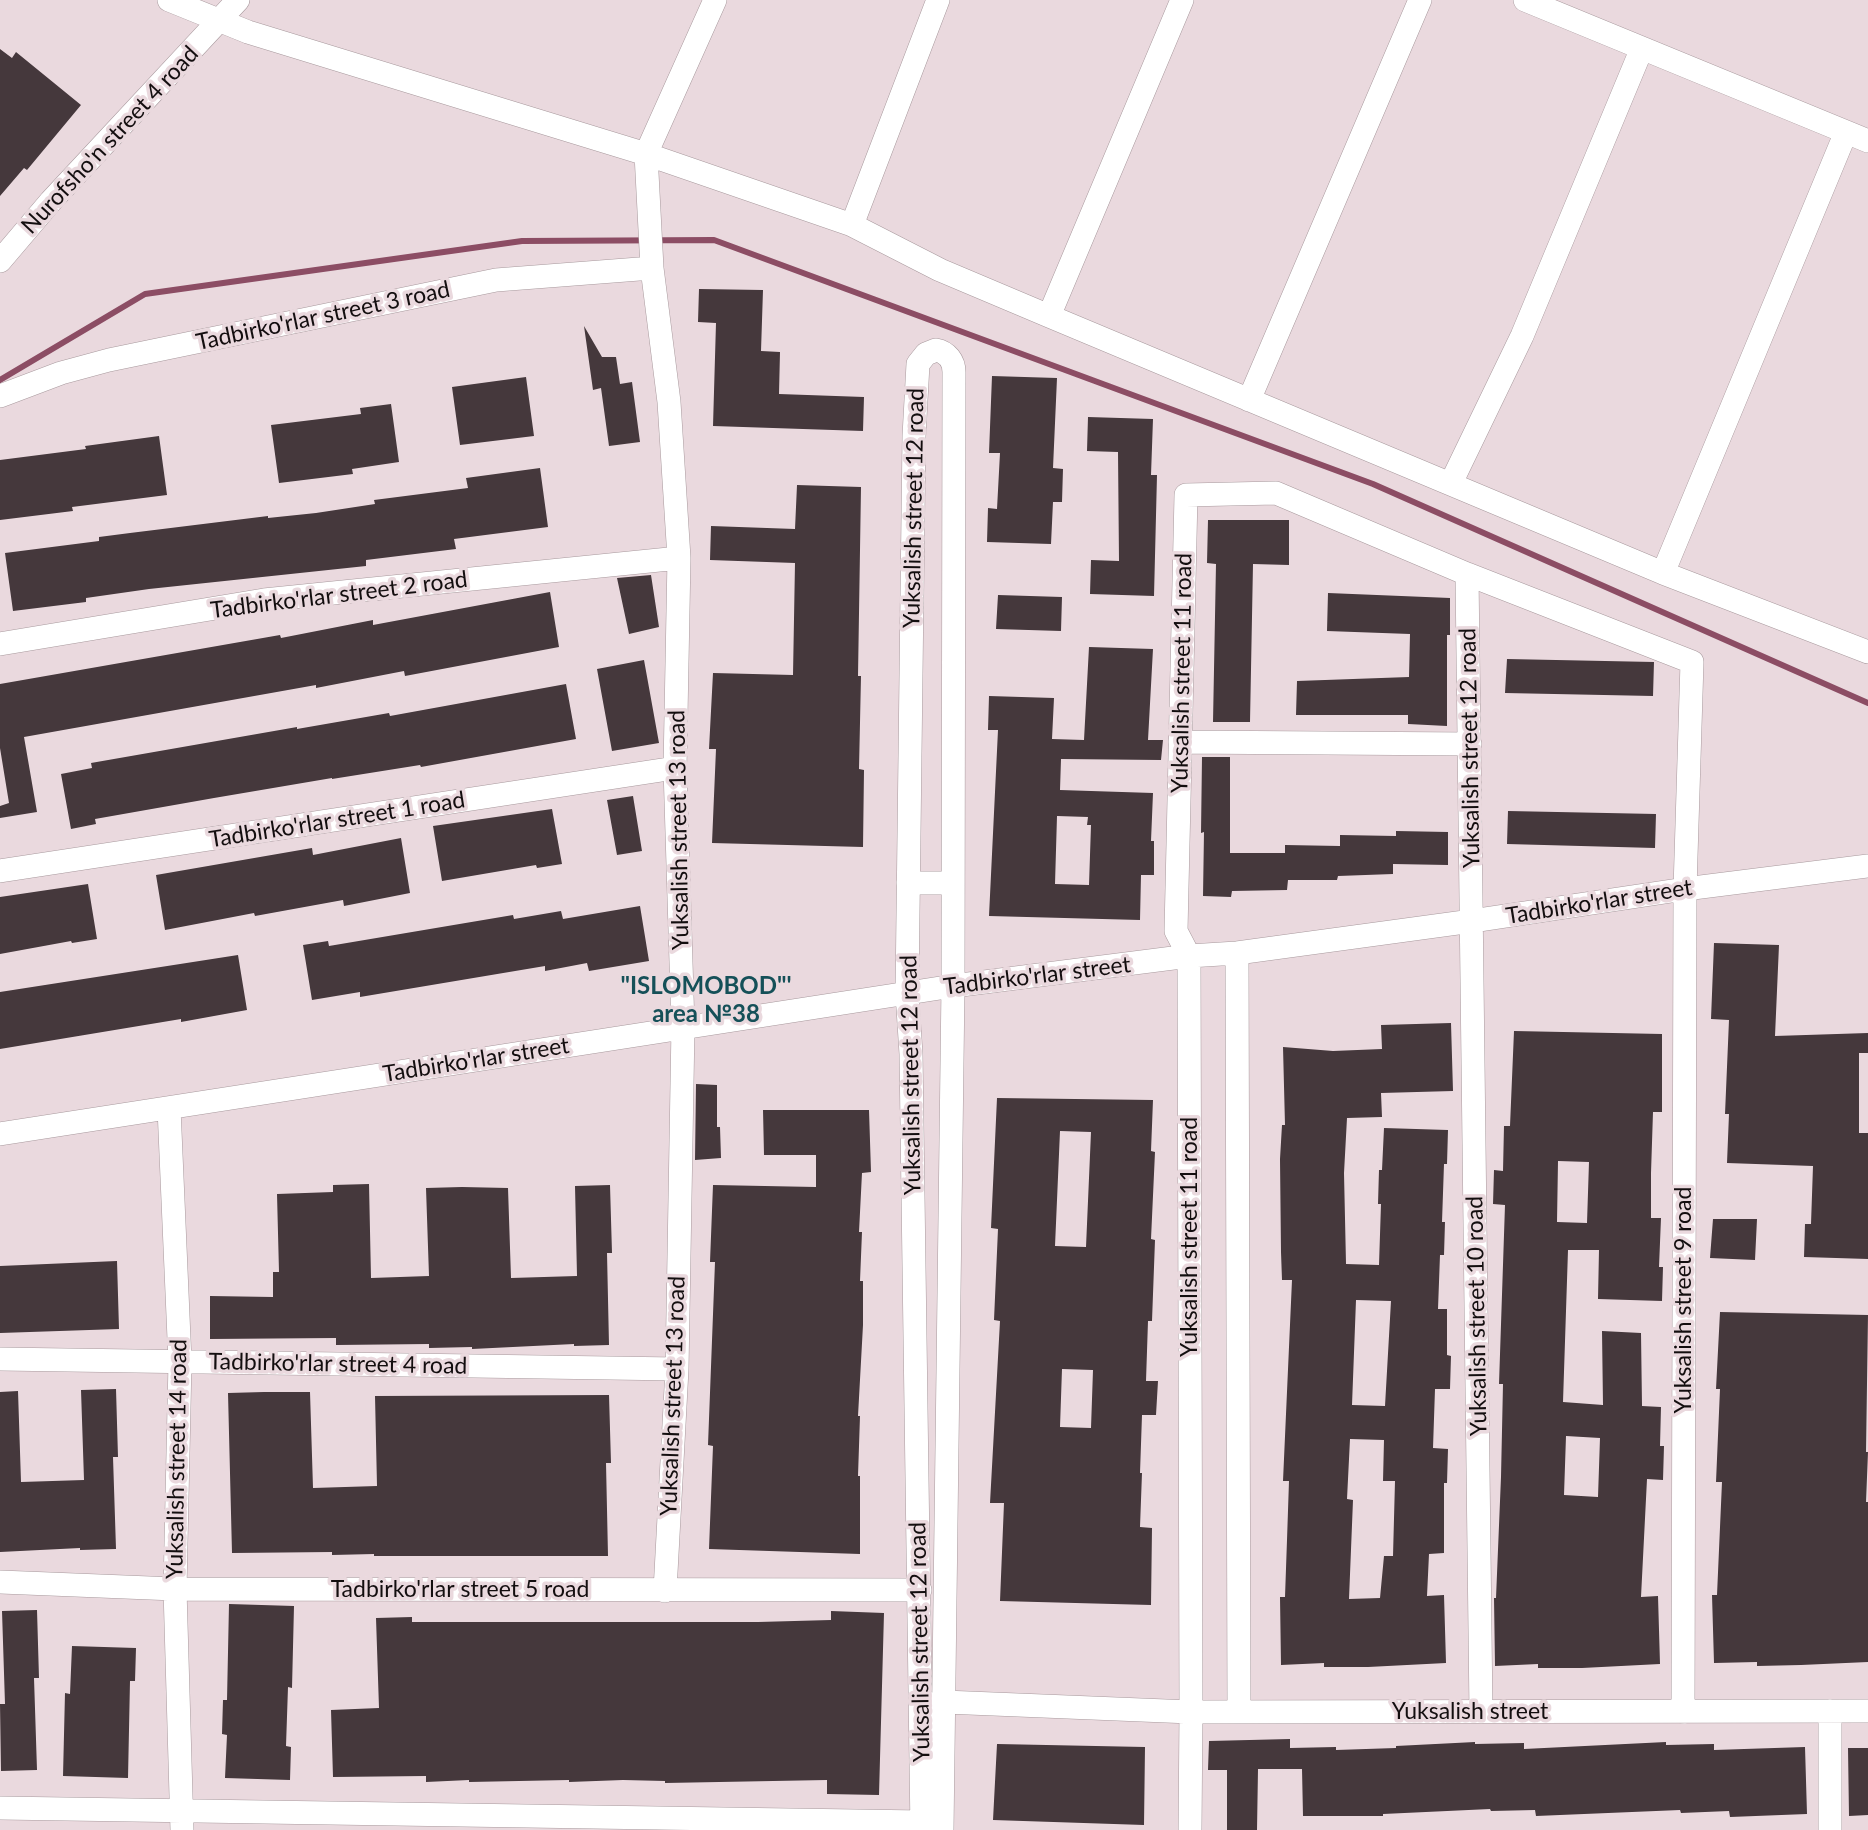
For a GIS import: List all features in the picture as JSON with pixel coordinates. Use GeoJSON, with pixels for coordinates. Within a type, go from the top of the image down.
{"type":"FeatureCollection","features":[{"type":"Feature","properties":{"kind":"street"},"geometry":{"type":"LineString","coordinates":[[169,0],[248,32],[646,154],[852,225],[940,270],[1248,400],[1451,482],[1663,573],[1868,652]]}},
{"type":"Feature","properties":{"kind":"street","name":"Nurofsho'n street 4 road"},"geometry":{"type":"LineString","coordinates":[[0,261],[51,201],[238,0]]}},
{"type":"Feature","properties":{"kind":"street"},"geometry":{"type":"LineString","coordinates":[[646,154],[715,0]]}},
{"type":"Feature","properties":{"kind":"street"},"geometry":{"type":"LineString","coordinates":[[852,225],[938,0]]}},
{"type":"Feature","properties":{"kind":"street"},"geometry":{"type":"LineString","coordinates":[[1049,316],[1182,0]]}},
{"type":"Feature","properties":{"kind":"street"},"geometry":{"type":"LineString","coordinates":[[1248,400],[1420,0]]}},
{"type":"Feature","properties":{"kind":"street"},"geometry":{"type":"LineString","coordinates":[[1525,0],[1868,141]]}},
{"type":"Feature","properties":{"kind":"street"},"geometry":{"type":"LineString","coordinates":[[1451,482],[1522,336],[1642,48]]}},
{"type":"Feature","properties":{"kind":"street"},"geometry":{"type":"LineString","coordinates":[[1663,573],[1846,132]]}},
{"type":"Feature","properties":{"kind":"street","name":"Yuksalish street 13 road"},"geometry":{"type":"LineString","coordinates":[[646,154],[651,257],[669,402],[679,558],[675,768],[683,1027],[677,1369],[665,1591]]}},
{"type":"Feature","properties":{"kind":"street","name":"Tadbirko'rlar street 3 road"},"geometry":{"type":"LineString","coordinates":[[0,396],[61,373],[109,360],[496,280],[651,257]]}},
{"type":"Feature","properties":{"kind":"street","name":"Yuksalish street 12 road"},"geometry":{"type":"LineString","coordinates":[[929,1827],[953,986],[954,372],[952,362],[946,354],[936,350],[926,354],[918,364],[914,436],[907,993],[912,1068],[920,1590],[932,1703]]}},
{"type":"Feature","properties":{"kind":"street","name":"Yuksalish street 11 road"},"geometry":{"type":"LineString","coordinates":[[1191,1712],[1189,956],[1176,931],[1186,495],[1276,493],[1467,575]]}},
{"type":"Feature","properties":{"kind":"street","name":"Tadbirko'rlar street 2 road"},"geometry":{"type":"LineString","coordinates":[[0,644],[264,600],[679,558]]}},
{"type":"Feature","properties":{"kind":"street"},"geometry":{"type":"LineString","coordinates":[[1467,575],[1692,662],[1685,888]]}},
{"type":"Feature","properties":{"kind":"street","name":"Yuksalish street 12 road"},"geometry":{"type":"LineString","coordinates":[[1467,575],[1472,921]]}},
{"type":"Feature","properties":{"kind":"street"},"geometry":{"type":"LineString","coordinates":[[1180,742],[1470,744]]}},
{"type":"Feature","properties":{"kind":"street","name":"Tadbirko'rlar street 1 road"},"geometry":{"type":"LineString","coordinates":[[0,872],[675,768]]}},
{"type":"Feature","properties":{"kind":"street","name":"Tadbirko'rlar street"},"geometry":{"type":"LineString","coordinates":[[0,1134],[953,986],[1189,956],[1237,953],[1685,888],[1868,866]]}},
{"type":"Feature","properties":{"kind":"street"},"geometry":{"type":"LineString","coordinates":[[908,883],[953,883]]}},
{"type":"Feature","properties":{"kind":"street","name":"Yuksalish street 9 road"},"geometry":{"type":"LineString","coordinates":[[1684,1712],[1685,888]]}},
{"type":"Feature","properties":{"kind":"street","name":"Yuksalish street 10 road"},"geometry":{"type":"LineString","coordinates":[[1472,921],[1481,1712]]}},
{"type":"Feature","properties":{"kind":"street"},"geometry":{"type":"LineString","coordinates":[[1237,953],[1239,1712]]}},
{"type":"Feature","properties":{"kind":"street","name":"Yuksalish street 14 road"},"geometry":{"type":"LineString","coordinates":[[169,1108],[180,1362],[176,1589],[182,1820]]}},
{"type":"Feature","properties":{"kind":"street","name":"Tadbirko'rlar street 4 road"},"geometry":{"type":"LineString","coordinates":[[0,1359],[677,1369]]}},
{"type":"Feature","properties":{"kind":"street","name":"Tadbirko'rlar street 5 road"},"geometry":{"type":"LineString","coordinates":[[0,1583],[176,1589],[920,1590]]}},
{"type":"Feature","properties":{"kind":"street"},"geometry":{"type":"LineString","coordinates":[[932,1703],[1191,1712],[1190,1830]]}},
{"type":"Feature","properties":{"kind":"street"},"geometry":{"type":"LineString","coordinates":[[1830,1711],[1830,1830]]}},
{"type":"Feature","properties":{"kind":"street","name":"Yuksalish street"},"geometry":{"type":"LineString","coordinates":[[1191,1712],[1868,1711]]}},
{"type":"Feature","properties":{"kind":"street"},"geometry":{"type":"LineString","coordinates":[[0,1808],[182,1820],[929,1827]]}},
{"type":"Feature","properties":{"kind":"building"},"geometry":{"type":"Polygon","coordinates":[[[0,49],[12,58],[16,52],[81,105],[27,170],[24,168],[0,196],[0,49]]]}},
{"type":"Feature","properties":{"kind":"building"},"geometry":{"type":"Polygon","coordinates":[[[699,289],[763,290],[761,351],[780,352],[779,394],[864,397],[863,431],[713,426],[716,323],[698,322],[699,289]]]}},
{"type":"Feature","properties":{"kind":"building"},"geometry":{"type":"Polygon","coordinates":[[[584,326],[602,357],[616,357],[620,384],[632,382],[640,442],[609,446],[601,388],[593,390],[584,326]]]}},
{"type":"Feature","properties":{"kind":"building"},"geometry":{"type":"Polygon","coordinates":[[[992,376],[1057,378],[1053,468],[1063,469],[1062,502],[1053,502],[1051,544],[987,542],[988,508],[997,509],[1000,453],[989,453],[992,376]]]}},
{"type":"Feature","properties":{"kind":"building"},"geometry":{"type":"Polygon","coordinates":[[[526,377],[534,436],[460,445],[452,387],[526,377]]]}},
{"type":"Feature","properties":{"kind":"building"},"geometry":{"type":"Polygon","coordinates":[[[391,404],[399,462],[352,469],[353,474],[279,483],[271,425],[361,414],[360,408],[391,404]]]}},
{"type":"Feature","properties":{"kind":"building"},"geometry":{"type":"Polygon","coordinates":[[[1088,417],[1153,419],[1151,475],[1157,475],[1154,596],[1090,594],[1091,560],[1119,561],[1118,452],[1087,451],[1088,417]]]}},
{"type":"Feature","properties":{"kind":"building"},"geometry":{"type":"Polygon","coordinates":[[[159,436],[167,495],[72,507],[73,511],[0,520],[0,460],[159,436]]]}},
{"type":"Feature","properties":{"kind":"building"},"geometry":{"type":"Polygon","coordinates":[[[540,468],[548,527],[454,539],[456,549],[366,560],[366,566],[149,589],[86,598],[86,602],[13,611],[5,553],[99,541],[99,537],[375,504],[374,500],[468,488],[466,478],[540,468]]]}},
{"type":"Feature","properties":{"kind":"building"},"geometry":{"type":"Polygon","coordinates":[[[797,485],[861,487],[858,676],[861,676],[859,769],[864,770],[863,847],[712,843],[716,749],[709,749],[713,673],[793,675],[795,563],[710,560],[711,526],[795,529],[797,485]]]}},
{"type":"Feature","properties":{"kind":"building"},"geometry":{"type":"Polygon","coordinates":[[[1208,520],[1289,520],[1289,565],[1253,564],[1250,722],[1213,722],[1216,564],[1207,563],[1208,520]]]}},
{"type":"Feature","properties":{"kind":"building"},"geometry":{"type":"Polygon","coordinates":[[[651,575],[659,627],[629,634],[617,578],[651,575]]]}},
{"type":"Feature","properties":{"kind":"building"},"geometry":{"type":"Polygon","coordinates":[[[550,592],[559,647],[405,676],[404,671],[316,688],[316,685],[24,737],[37,812],[0,818],[0,806],[9,803],[0,748],[0,684],[280,635],[281,638],[373,620],[373,625],[550,592]]]}},
{"type":"Feature","properties":{"kind":"building"},"geometry":{"type":"Polygon","coordinates":[[[1328,593],[1450,598],[1450,635],[1447,635],[1447,726],[1408,724],[1408,715],[1296,715],[1297,681],[1409,677],[1410,634],[1327,631],[1328,593]]]}},
{"type":"Feature","properties":{"kind":"building"},"geometry":{"type":"Polygon","coordinates":[[[998,595],[1062,597],[1061,631],[996,629],[998,595]]]}},
{"type":"Feature","properties":{"kind":"building"},"geometry":{"type":"Polygon","coordinates":[[[1089,647],[1153,649],[1148,740],[1163,740],[1161,760],[1061,759],[1060,790],[1153,793],[1151,841],[1154,841],[1154,875],[1141,875],[1140,920],[989,916],[998,730],[988,730],[989,696],[1054,698],[1052,739],[1084,740],[1089,647]],[[1057,816],[1055,884],[1089,885],[1091,825],[1087,825],[1088,817],[1057,816]]]}},
{"type":"Feature","properties":{"kind":"building"},"geometry":{"type":"Polygon","coordinates":[[[1507,659],[1654,662],[1653,696],[1505,693],[1507,659]]]}},
{"type":"Feature","properties":{"kind":"building"},"geometry":{"type":"Polygon","coordinates":[[[644,660],[659,743],[612,751],[597,669],[644,660]]]}},
{"type":"Feature","properties":{"kind":"building"},"geometry":{"type":"Polygon","coordinates":[[[566,684],[576,739],[421,767],[420,765],[332,778],[95,819],[96,824],[71,829],[61,774],[92,768],[91,763],[297,727],[389,713],[390,716],[566,684]]]}},
{"type":"Feature","properties":{"kind":"building"},"geometry":{"type":"Polygon","coordinates":[[[1202,757],[1230,757],[1230,853],[1285,853],[1285,845],[1340,846],[1340,835],[1396,836],[1396,831],[1448,832],[1448,865],[1393,864],[1393,874],[1338,876],[1337,880],[1288,880],[1287,890],[1232,891],[1231,897],[1203,896],[1202,757]]]}},
{"type":"Feature","properties":{"kind":"building"},"geometry":{"type":"Polygon","coordinates":[[[633,796],[642,851],[617,855],[607,800],[633,796]]]}},
{"type":"Feature","properties":{"kind":"building"},"geometry":{"type":"Polygon","coordinates":[[[552,809],[562,864],[537,868],[536,865],[442,881],[433,826],[552,809]]]}},
{"type":"Feature","properties":{"kind":"building"},"geometry":{"type":"Polygon","coordinates":[[[1508,811],[1656,814],[1655,848],[1507,844],[1508,811]]]}},
{"type":"Feature","properties":{"kind":"building"},"geometry":{"type":"Polygon","coordinates":[[[401,838],[410,893],[344,906],[343,900],[255,916],[254,913],[165,930],[156,875],[312,848],[313,855],[401,838]]]}},
{"type":"Feature","properties":{"kind":"building"},"geometry":{"type":"Polygon","coordinates":[[[88,884],[97,939],[0,954],[0,897],[88,884]]]}},
{"type":"Feature","properties":{"kind":"building"},"geometry":{"type":"Polygon","coordinates":[[[640,906],[649,961],[589,971],[587,963],[545,971],[545,966],[360,997],[360,992],[312,1000],[303,945],[328,941],[329,946],[513,915],[514,919],[561,911],[563,919],[640,906]]]}},
{"type":"Feature","properties":{"kind":"building"},"geometry":{"type":"Polygon","coordinates":[[[1714,943],[1779,945],[1775,1036],[1868,1033],[1868,1053],[1859,1053],[1859,1133],[1868,1133],[1868,1259],[1804,1257],[1805,1224],[1811,1224],[1813,1166],[1727,1163],[1729,1114],[1725,1114],[1729,1020],[1711,1019],[1714,943]]]}},
{"type":"Feature","properties":{"kind":"building"},"geometry":{"type":"Polygon","coordinates":[[[238,955],[247,1010],[0,1049],[0,992],[238,955]]]}},
{"type":"Feature","properties":{"kind":"building"},"geometry":{"type":"Polygon","coordinates":[[[1451,1023],[1453,1091],[1381,1093],[1382,1117],[1347,1118],[1344,1173],[1346,1264],[1379,1265],[1379,1170],[1382,1170],[1384,1128],[1448,1130],[1442,1222],[1445,1222],[1444,1255],[1440,1255],[1438,1309],[1447,1309],[1447,1355],[1451,1356],[1450,1389],[1435,1389],[1433,1448],[1448,1449],[1447,1483],[1444,1483],[1444,1553],[1429,1554],[1427,1596],[1444,1595],[1446,1663],[1368,1667],[1324,1667],[1324,1663],[1281,1665],[1280,1597],[1285,1597],[1289,1481],[1283,1481],[1292,1280],[1282,1280],[1280,1159],[1282,1125],[1285,1125],[1283,1047],[1333,1051],[1382,1049],[1381,1025],[1451,1023]],[[1356,1300],[1352,1405],[1385,1406],[1391,1301],[1356,1300]],[[1350,1439],[1347,1499],[1353,1500],[1349,1599],[1380,1598],[1384,1556],[1393,1556],[1395,1481],[1383,1481],[1384,1440],[1350,1439]]]}},
{"type":"Feature","properties":{"kind":"building"},"geometry":{"type":"Polygon","coordinates":[[[1514,1031],[1662,1034],[1662,1112],[1653,1112],[1651,1218],[1661,1218],[1659,1267],[1663,1267],[1662,1301],[1598,1299],[1599,1250],[1568,1250],[1563,1402],[1603,1405],[1602,1331],[1641,1333],[1642,1406],[1661,1407],[1660,1446],[1664,1446],[1663,1480],[1647,1479],[1641,1597],[1658,1596],[1660,1664],[1582,1668],[1538,1668],[1538,1664],[1495,1666],[1494,1598],[1501,1477],[1503,1384],[1499,1384],[1505,1205],[1493,1204],[1494,1170],[1503,1171],[1504,1126],[1510,1126],[1514,1031]],[[1558,1161],[1557,1222],[1587,1223],[1589,1162],[1558,1161]],[[1566,1436],[1564,1495],[1598,1497],[1600,1438],[1566,1436]]]}},
{"type":"Feature","properties":{"kind":"building"},"geometry":{"type":"Polygon","coordinates":[[[696,1084],[717,1085],[717,1127],[720,1127],[721,1158],[695,1160],[696,1084]]]}},
{"type":"Feature","properties":{"kind":"building"},"geometry":{"type":"Polygon","coordinates":[[[997,1098],[1153,1100],[1151,1151],[1155,1152],[1151,1239],[1155,1240],[1152,1321],[1148,1321],[1146,1381],[1158,1381],[1156,1415],[1142,1415],[1140,1473],[1140,1527],[1152,1528],[1151,1605],[1000,1601],[1004,1503],[990,1503],[1000,1321],[994,1320],[998,1229],[991,1228],[997,1098]],[[1060,1131],[1055,1246],[1086,1247],[1091,1132],[1060,1131]],[[1062,1369],[1060,1427],[1091,1428],[1093,1370],[1062,1369]]]}},
{"type":"Feature","properties":{"kind":"building"},"geometry":{"type":"Polygon","coordinates":[[[763,1110],[869,1110],[871,1172],[862,1173],[859,1232],[862,1232],[860,1281],[863,1281],[858,1416],[860,1554],[709,1549],[713,1446],[708,1445],[715,1262],[710,1262],[713,1185],[816,1187],[816,1155],[764,1155],[763,1110]]]}},
{"type":"Feature","properties":{"kind":"building"},"geometry":{"type":"Polygon","coordinates":[[[369,1184],[371,1278],[429,1276],[426,1188],[462,1187],[508,1188],[511,1278],[577,1276],[575,1186],[610,1185],[612,1253],[607,1253],[609,1345],[472,1349],[429,1348],[429,1344],[336,1345],[336,1338],[210,1339],[210,1296],[273,1297],[273,1272],[279,1272],[277,1194],[333,1192],[333,1185],[369,1184]]]}},
{"type":"Feature","properties":{"kind":"building"},"geometry":{"type":"Polygon","coordinates":[[[1713,1219],[1757,1219],[1755,1260],[1710,1258],[1713,1219]]]}},
{"type":"Feature","properties":{"kind":"building"},"geometry":{"type":"Polygon","coordinates":[[[117,1261],[119,1329],[0,1333],[0,1266],[117,1261]]]}},
{"type":"Feature","properties":{"kind":"building"},"geometry":{"type":"Polygon","coordinates":[[[1720,1312],[1868,1315],[1868,1662],[1757,1666],[1757,1662],[1714,1663],[1712,1595],[1717,1595],[1722,1482],[1716,1482],[1720,1389],[1716,1389],[1720,1312]]]}},
{"type":"Feature","properties":{"kind":"building"},"geometry":{"type":"Polygon","coordinates":[[[116,1389],[118,1457],[113,1457],[116,1549],[0,1552],[0,1392],[18,1391],[21,1482],[84,1480],[81,1390],[116,1389]]]}},
{"type":"Feature","properties":{"kind":"building"},"geometry":{"type":"Polygon","coordinates":[[[310,1392],[313,1488],[377,1486],[375,1396],[609,1395],[611,1463],[606,1463],[608,1556],[232,1553],[228,1393],[310,1392]]]}},
{"type":"Feature","properties":{"kind":"building"},"geometry":{"type":"Polygon","coordinates":[[[229,1604],[294,1606],[292,1688],[288,1687],[286,1746],[291,1747],[290,1780],[225,1778],[227,1735],[222,1734],[223,1700],[227,1700],[229,1604]]]}},
{"type":"Feature","properties":{"kind":"building"},"geometry":{"type":"Polygon","coordinates":[[[37,1610],[39,1678],[34,1678],[37,1770],[1,1771],[0,1704],[5,1704],[2,1611],[37,1610]]]}},
{"type":"Feature","properties":{"kind":"building"},"geometry":{"type":"Polygon","coordinates":[[[831,1611],[884,1613],[879,1795],[827,1794],[827,1780],[665,1783],[623,1780],[426,1782],[426,1776],[333,1777],[331,1710],[379,1708],[376,1618],[412,1617],[412,1622],[758,1622],[831,1620],[831,1611]]]}},
{"type":"Feature","properties":{"kind":"building"},"geometry":{"type":"Polygon","coordinates":[[[72,1646],[136,1648],[135,1681],[130,1681],[128,1778],[63,1776],[65,1693],[70,1694],[72,1646]]]}},
{"type":"Feature","properties":{"kind":"building"},"geometry":{"type":"Polygon","coordinates":[[[1290,1739],[1290,1748],[1336,1747],[1336,1750],[1475,1742],[1524,1743],[1524,1749],[1666,1742],[1666,1745],[1714,1744],[1714,1750],[1805,1747],[1807,1814],[1730,1817],[1729,1811],[1681,1813],[1680,1810],[1536,1816],[1535,1810],[1490,1809],[1383,1816],[1303,1816],[1302,1769],[1258,1769],[1257,1830],[1227,1830],[1227,1770],[1208,1770],[1209,1741],[1290,1739]]]}},
{"type":"Feature","properties":{"kind":"building"},"geometry":{"type":"Polygon","coordinates":[[[997,1744],[1145,1747],[1144,1825],[993,1820],[997,1744]]]}},
{"type":"Feature","properties":{"kind":"building"},"geometry":{"type":"Polygon","coordinates":[[[1848,1748],[1868,1748],[1868,1815],[1849,1816],[1848,1748]]]}},
{"type":"Feature","properties":{"kind":"waterway"},"geometry":{"type":"LineString","coordinates":[[0,380],[145,294],[522,241],[714,240],[1373,484],[1868,703]]}},
{"type":"Feature","properties":{"kind":"district","name":"\"ISLOMOBOD\"' area №38"},"geometry":{"type":"Point","coordinates":[706,1000]}}]}
